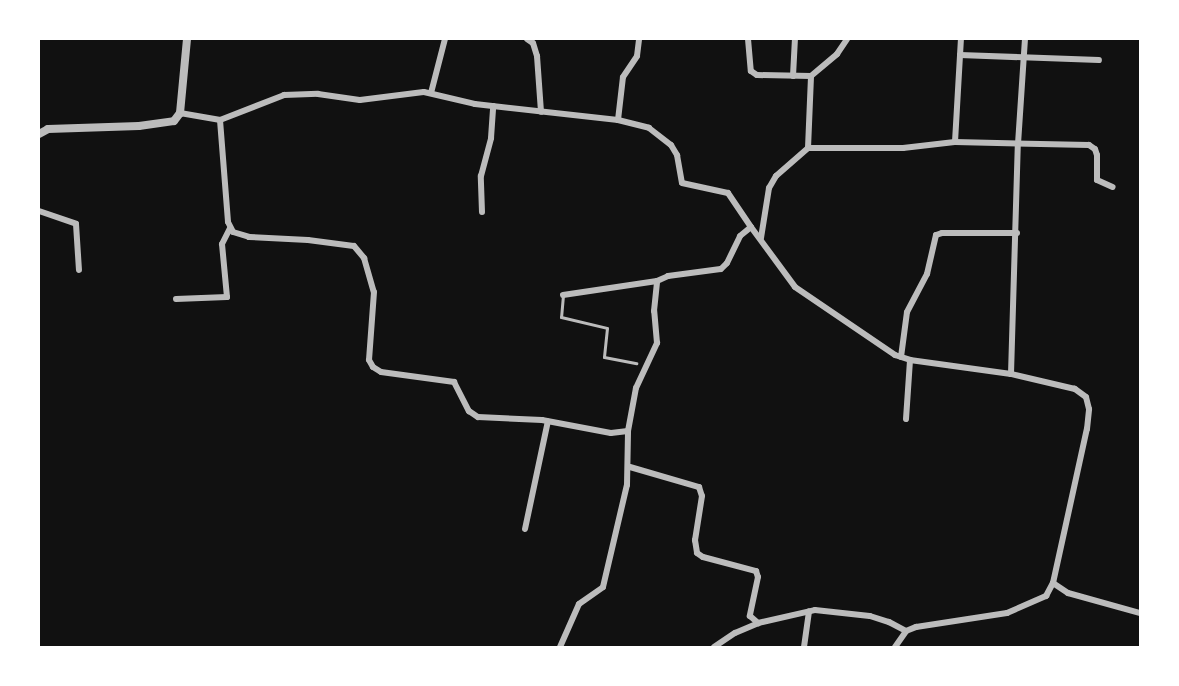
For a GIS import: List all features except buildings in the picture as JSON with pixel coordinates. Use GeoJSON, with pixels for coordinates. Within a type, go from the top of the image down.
{"type":"FeatureCollection","features":[{"type":"Feature","properties":{"kind":"street"},"geometry":{"type":"LineString","coordinates":[[39,134],[48,129],[174,121],[180,113],[188,39]]}},
{"type":"Feature","properties":{"kind":"street"},"geometry":{"type":"LineString","coordinates":[[431,93],[445,39]]}},
{"type":"Feature","properties":{"kind":"street"},"geometry":{"type":"LineString","coordinates":[[527,39],[532,43],[537,56],[541,112]]}},
{"type":"Feature","properties":{"kind":"street"},"geometry":{"type":"LineString","coordinates":[[618,120],[623,77],[637,56],[639,39]]}},
{"type":"Feature","properties":{"kind":"street"},"geometry":{"type":"LineString","coordinates":[[748,39],[751,71],[758,75],[793,76],[811,76],[837,54],[847,39]]}},
{"type":"Feature","properties":{"kind":"street"},"geometry":{"type":"LineString","coordinates":[[793,76],[795,39]]}},
{"type":"Feature","properties":{"kind":"street"},"geometry":{"type":"LineString","coordinates":[[955,142],[961,39]]}},
{"type":"Feature","properties":{"kind":"street"},"geometry":{"type":"LineString","coordinates":[[1011,374],[1018,144],[1025,39]]}},
{"type":"Feature","properties":{"kind":"street"},"geometry":{"type":"LineString","coordinates":[[960,55],[1099,60]]}},
{"type":"Feature","properties":{"kind":"street"},"geometry":{"type":"LineString","coordinates":[[808,148],[811,76]]}},
{"type":"Feature","properties":{"kind":"street"},"geometry":{"type":"LineString","coordinates":[[180,113],[220,120],[284,95],[318,94],[360,100],[431,93],[494,106],[618,120],[649,128],[677,155],[682,183],[731,195],[788,279],[804,295],[901,357],[1011,374],[1076,389],[1086,397],[1087,429],[1053,583],[1046,596],[1007,613],[927,624],[906,631],[895,647]]}},
{"type":"Feature","properties":{"kind":"street"},"geometry":{"type":"LineString","coordinates":[[482,212],[481,176],[491,138],[494,106]]}},
{"type":"Feature","properties":{"kind":"street"},"geometry":{"type":"LineString","coordinates":[[176,299],[227,297],[222,244],[230,228],[220,120]]}},
{"type":"Feature","properties":{"kind":"street"},"geometry":{"type":"LineString","coordinates":[[761,238],[769,188],[776,176],[808,148],[903,148],[955,142],[1089,145],[1095,149],[1097,155],[1097,180],[1113,187]]}},
{"type":"Feature","properties":{"kind":"street"},"geometry":{"type":"LineString","coordinates":[[39,211],[76,224],[79,270]]}},
{"type":"Feature","properties":{"kind":"street"},"geometry":{"type":"LineString","coordinates":[[563,295],[721,269],[727,263],[740,236],[751,227]]}},
{"type":"Feature","properties":{"kind":"street"},"geometry":{"type":"LineString","coordinates":[[230,228],[240,236],[331,242],[354,246],[364,258],[374,292],[369,360],[373,367],[381,372],[454,382],[469,411],[478,417],[548,421],[611,433],[628,431]]}},
{"type":"Feature","properties":{"kind":"street"},"geometry":{"type":"LineString","coordinates":[[901,357],[907,312],[927,274],[936,235],[942,233],[1017,233]]}},
{"type":"Feature","properties":{"kind":"street"},"geometry":{"type":"LineString","coordinates":[[560,647],[579,604],[603,587],[630,467],[628,431],[636,388],[657,343],[654,311],[657,280]]}},
{"type":"Feature","properties":{"kind":"street"},"geometry":{"type":"LineString","coordinates":[[906,419],[910,360]]}},
{"type":"Feature","properties":{"kind":"street"},"geometry":{"type":"LineString","coordinates":[[525,529],[548,421]]}},
{"type":"Feature","properties":{"kind":"street"},"geometry":{"type":"LineString","coordinates":[[630,467],[699,487],[702,496],[695,540],[697,553],[703,557],[756,571],[758,577],[750,616],[758,623]]}},
{"type":"Feature","properties":{"kind":"street"},"geometry":{"type":"LineString","coordinates":[[1053,583],[1068,593],[1140,614]]}},
{"type":"Feature","properties":{"kind":"street"},"geometry":{"type":"LineString","coordinates":[[714,647],[735,633],[758,623],[809,611],[847,612],[870,616],[890,622],[906,631]]}},
{"type":"Feature","properties":{"kind":"street"},"geometry":{"type":"LineString","coordinates":[[804,647],[809,611]]}},
{"type":"Feature","properties":{"kind":"lane"},"geometry":{"type":"LineString","coordinates":[[563,295],[561,317],[607,328],[604,357],[636,363]]}}]}
